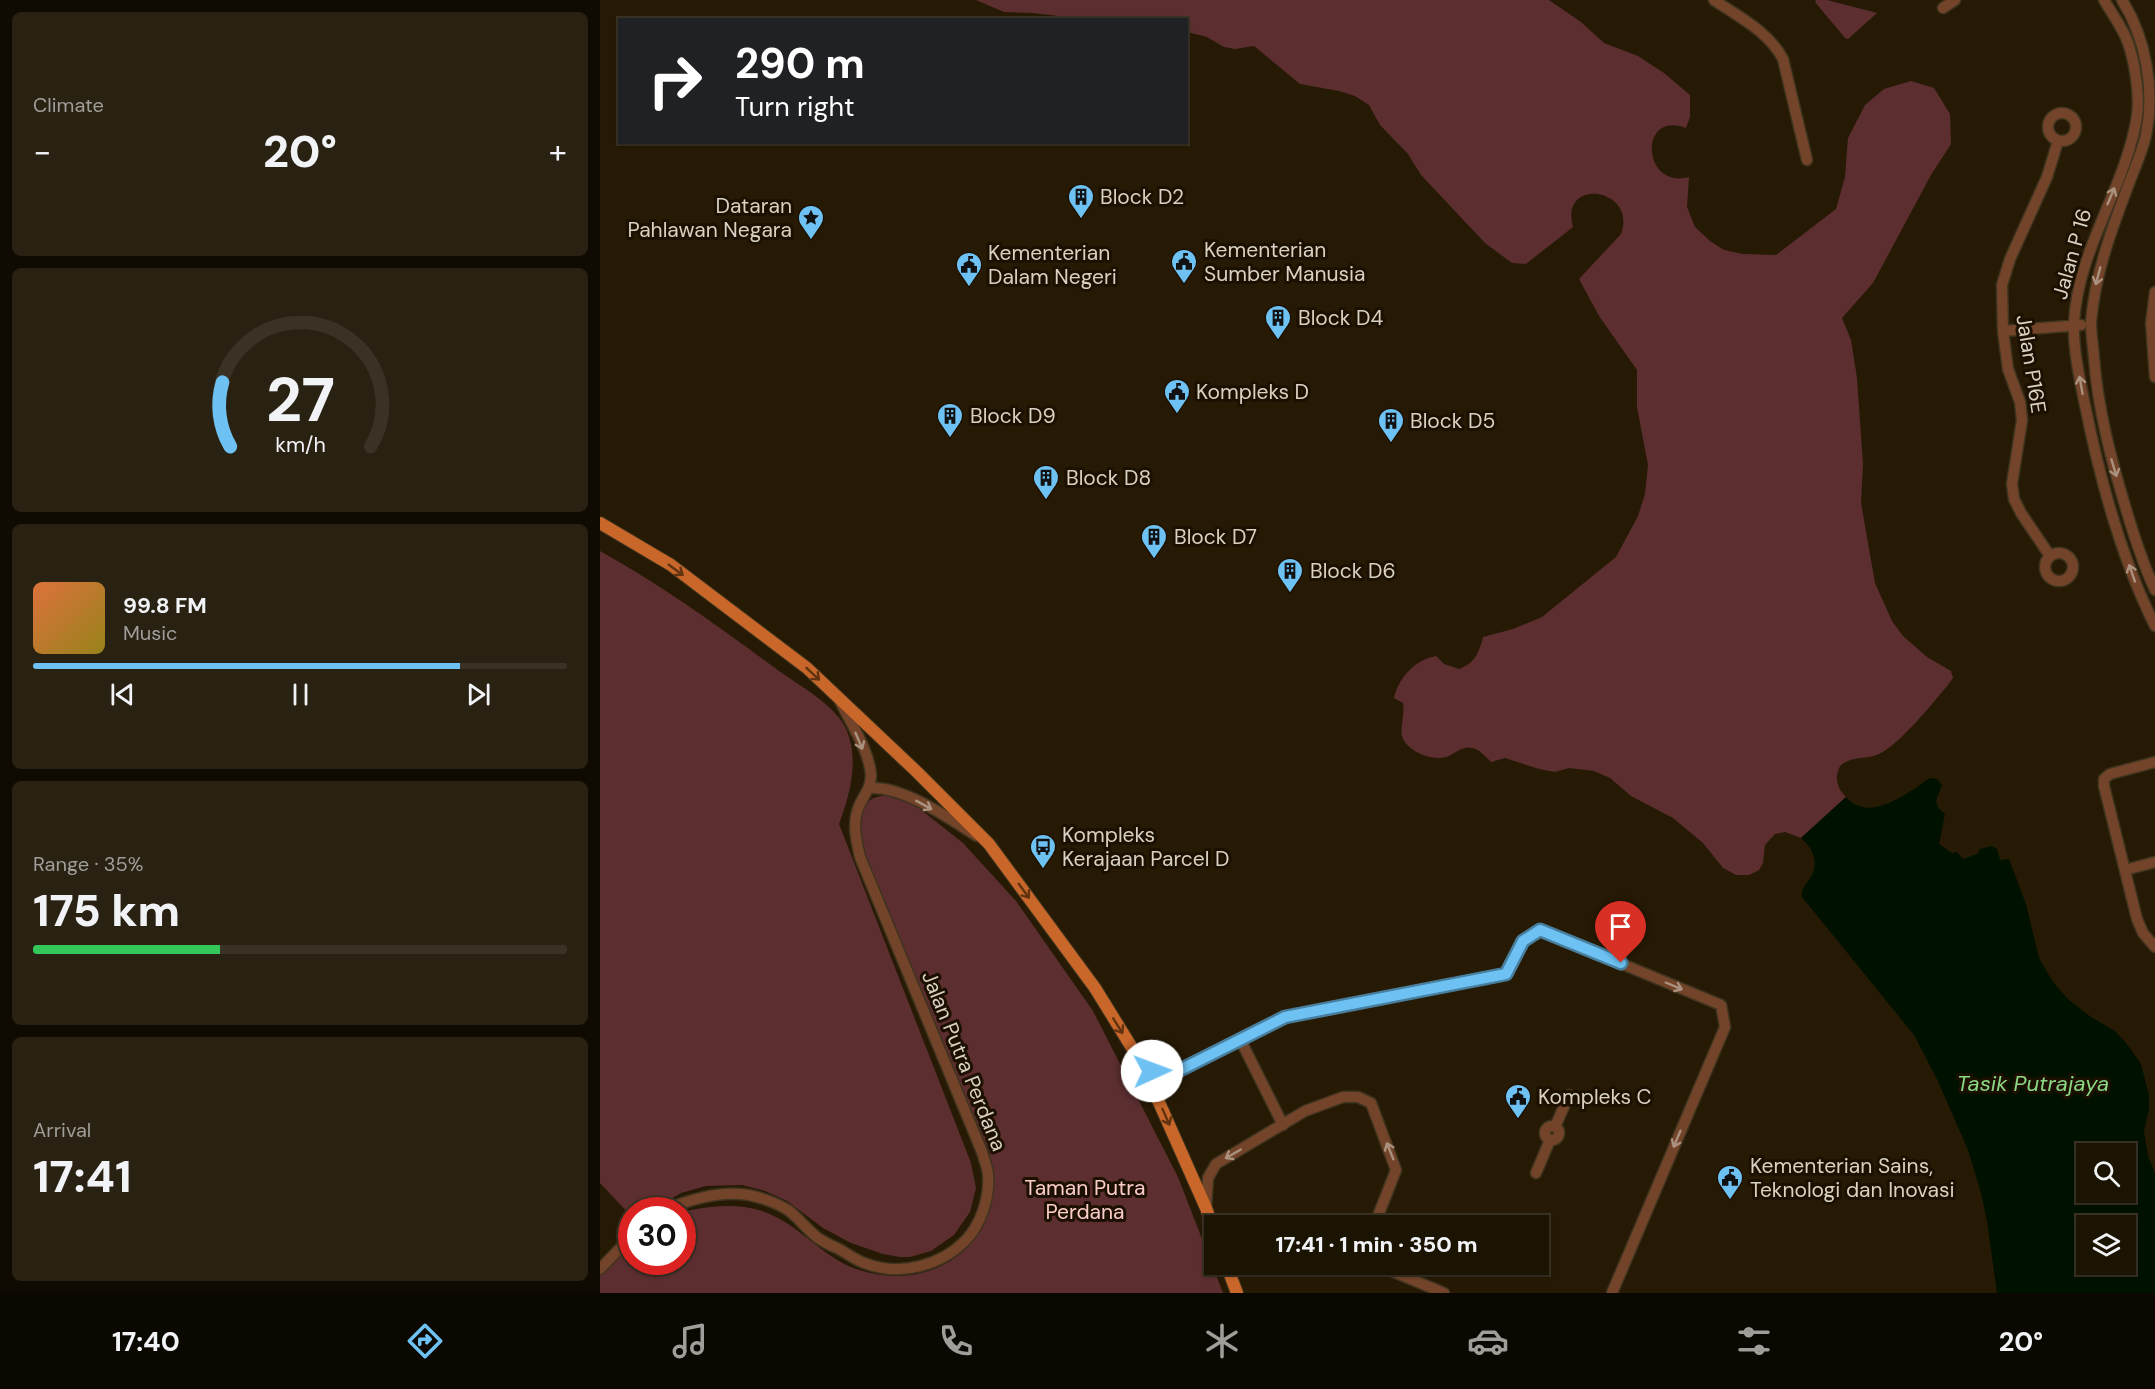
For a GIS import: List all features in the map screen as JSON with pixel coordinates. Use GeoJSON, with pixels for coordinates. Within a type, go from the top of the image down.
{"type":"FeatureCollection","features":[{"type":"Feature","properties":{"kind":"main road"},"geometry":{"type":"LineString","coordinates":[[600,523],[671,565],[807,668],[989,844],[1095,988],[1142,1064],[1209,1215]]}},
{"type":"Feature","properties":{"kind":"main road"},"geometry":{"type":"LineString","coordinates":[[1231,1275],[1237,1293]]}},
{"type":"Feature","properties":{"kind":"street"},"geometry":{"type":"LineString","coordinates":[[1714,0],[1767,37],[1783,59],[1807,160]]}},
{"type":"Feature","properties":{"kind":"street"},"geometry":{"type":"LineString","coordinates":[[1943,8],[1955,0]]}},
{"type":"Feature","properties":{"kind":"street","name":"Jalan P 16"},"geometry":{"type":"LineString","coordinates":[[2105,1],[2128,42],[2133,63],[2137,114],[2126,160],[2094,236],[2078,286],[2074,326],[2080,382],[2094,450],[2139,593],[2155,626]]}},
{"type":"Feature","properties":{"kind":"street","name":"Jalan P 16"},"geometry":{"type":"LineString","coordinates":[[2123,1],[2142,43],[2147,66],[2151,137],[2108,241],[2095,286],[2091,325],[2097,393],[2109,454],[2154,587]]}},
{"type":"Feature","properties":{"kind":"street","name":"Jalan P16E"},"geometry":{"type":"LineString","coordinates":[[2050,556],[2014,499],[2012,484],[2022,420],[2020,402],[2008,369],[2003,332],[2002,285],[2010,258],[2047,177],[2058,141]]}},
{"type":"Feature","properties":{"kind":"street"},"geometry":{"type":"LineString","coordinates":[[2155,292],[2151,323],[2155,377]]}},
{"type":"Feature","properties":{"kind":"street"},"geometry":{"type":"LineString","coordinates":[[2003,332],[2091,325]]}},
{"type":"Feature","properties":{"kind":"street"},"geometry":{"type":"LineString","coordinates":[[2143,559],[2155,566]]}},
{"type":"Feature","properties":{"kind":"street"},"geometry":{"type":"LineString","coordinates":[[2139,593],[2154,587]]}},
{"type":"Feature","properties":{"kind":"street"},"geometry":{"type":"LineString","coordinates":[[838,698],[868,763],[871,776],[870,788],[880,787],[916,801],[989,844]]}},
{"type":"Feature","properties":{"kind":"street"},"geometry":{"type":"LineString","coordinates":[[2155,762],[2110,774],[2104,779],[2137,919],[2143,933],[2155,947]]}},
{"type":"Feature","properties":{"kind":"street","name":"Jalan Putra Perdana"},"geometry":{"type":"LineString","coordinates":[[696,1201],[713,1196],[740,1194],[765,1200],[788,1210],[818,1238],[867,1264],[910,1269],[944,1257],[959,1247],[972,1234],[981,1218],[986,1199],[988,1174],[982,1152],[858,849],[854,826],[856,816],[870,788]]}},
{"type":"Feature","properties":{"kind":"street"},"geometry":{"type":"LineString","coordinates":[[2125,870],[2155,862]]}},
{"type":"Feature","properties":{"kind":"street"},"geometry":{"type":"LineString","coordinates":[[1142,1064],[1152,1071],[1174,1073],[1285,1017],[1506,974],[1523,941],[1540,930],[1721,1005],[1725,1026],[1612,1293]]}},
{"type":"Feature","properties":{"kind":"street"},"geometry":{"type":"LineString","coordinates":[[1240,1039],[1283,1125]]}},
{"type":"Feature","properties":{"kind":"street"},"geometry":{"type":"LineString","coordinates":[[1536,1173],[1550,1140],[1545,1135],[1546,1131],[1549,1127],[1555,1127],[1569,1095]]}},
{"type":"Feature","properties":{"kind":"street"},"geometry":{"type":"LineString","coordinates":[[1206,1208],[1208,1178],[1216,1164],[1305,1111],[1343,1097],[1358,1097],[1371,1103],[1396,1170],[1378,1215]]}},
{"type":"Feature","properties":{"kind":"street"},"geometry":{"type":"LineString","coordinates":[[600,1269],[618,1250]]}},
{"type":"Feature","properties":{"kind":"street"},"geometry":{"type":"LineString","coordinates":[[1401,1275],[1444,1293]]}},
{"type":"Feature","properties":{"kind":"green space"},"geometry":{"type":"Polygon","coordinates":[[[976,0],[1549,0],[1581,22],[1604,43],[1638,56],[1664,73],[1690,95],[1690,117],[1686,128],[1670,125],[1660,130],[1653,139],[1652,151],[1655,162],[1662,172],[1673,178],[1689,177],[1687,207],[1695,227],[1724,250],[1743,254],[1776,255],[1836,209],[1845,177],[1848,138],[1865,105],[1884,89],[1911,81],[1934,88],[1950,114],[1951,144],[1931,175],[1873,283],[1842,318],[1851,340],[1857,378],[1863,464],[1861,503],[1875,583],[1892,621],[1903,636],[1927,657],[1951,671],[1953,678],[1915,723],[1888,749],[1874,756],[1849,760],[1840,766],[1837,783],[1846,797],[1801,838],[1785,832],[1775,834],[1765,845],[1763,863],[1759,870],[1749,875],[1736,875],[1723,868],[1703,843],[1673,818],[1631,796],[1610,778],[1594,771],[1569,768],[1555,772],[1505,758],[1491,762],[1478,750],[1469,747],[1440,758],[1414,751],[1402,736],[1403,703],[1394,698],[1396,690],[1409,671],[1421,661],[1436,656],[1444,664],[1459,669],[1476,657],[1483,637],[1513,629],[1542,617],[1616,557],[1638,516],[1645,494],[1648,465],[1637,407],[1637,370],[1599,316],[1579,279],[1621,234],[1623,218],[1619,206],[1610,198],[1598,194],[1587,195],[1577,200],[1572,211],[1573,227],[1526,264],[1512,263],[1485,243],[1421,175],[1408,154],[1380,125],[1369,105],[1355,96],[1339,91],[1300,84],[1254,46],[1235,49],[1224,47],[1207,37],[1188,32],[1188,18],[1076,18],[1004,12],[976,0]]]}},
{"type":"Feature","properties":{"kind":"green space"},"geometry":{"type":"Polygon","coordinates":[[[1816,0],[1827,0],[1877,13],[1848,39],[1815,2],[1816,0]]]}},
{"type":"Feature","properties":{"kind":"green space"},"geometry":{"type":"Polygon","coordinates":[[[600,551],[646,578],[735,639],[817,697],[842,722],[851,742],[853,766],[847,801],[839,824],[971,1163],[976,1188],[970,1212],[954,1235],[931,1251],[910,1257],[900,1257],[851,1243],[823,1228],[787,1201],[765,1191],[742,1185],[706,1186],[674,1197],[618,1197],[618,1202],[600,1183],[600,551]]]}},
{"type":"Feature","properties":{"kind":"green space","name":"Taman Putra Perdana"},"geometry":{"type":"Polygon","coordinates":[[[885,795],[915,805],[963,843],[1016,901],[1093,1011],[1178,1177],[1204,1244],[1204,1275],[1216,1275],[1223,1293],[600,1293],[600,1273],[618,1255],[618,1275],[696,1275],[696,1209],[702,1208],[731,1206],[750,1208],[773,1215],[843,1263],[856,1269],[881,1275],[906,1276],[928,1271],[949,1262],[966,1248],[980,1230],[989,1209],[994,1183],[989,1151],[864,859],[859,837],[860,815],[864,806],[876,797],[885,795]]]}},
{"type":"Feature","properties":{"kind":"water","name":"Tasik Putrajaya"},"geometry":{"type":"Polygon","coordinates":[[[1930,778],[1937,779],[1942,785],[1936,801],[1945,814],[1939,844],[1952,853],[1957,852],[1963,859],[1977,854],[1980,849],[1992,846],[1997,849],[2000,860],[2009,859],[2026,904],[2039,958],[2053,982],[2069,1000],[2091,1017],[2115,1031],[2141,1064],[2149,1095],[2149,1109],[2144,1131],[2148,1156],[2155,1173],[2155,1293],[1997,1293],[1981,1193],[1968,1150],[1937,1079],[1914,1035],[1802,897],[1803,889],[1812,874],[1815,863],[1812,852],[1801,838],[1846,797],[1855,805],[1866,808],[1877,807],[1900,798],[1930,778]]]}},
{"type":"Feature","properties":{"kind":"place","name":"Block D2"},"geometry":{"type":"Point","coordinates":[1081,220]}},
{"type":"Feature","properties":{"kind":"place","name":"Dataran Pahlawan Negara"},"geometry":{"type":"Point","coordinates":[811,241]}},
{"type":"Feature","properties":{"kind":"place","name":"Kementerian Sumber Manusia"},"geometry":{"type":"Point","coordinates":[1184,285]}},
{"type":"Feature","properties":{"kind":"place","name":"Kementerian Dalam Negeri"},"geometry":{"type":"Point","coordinates":[969,288]}},
{"type":"Feature","properties":{"kind":"place","name":"Block D4"},"geometry":{"type":"Point","coordinates":[1278,341]}},
{"type":"Feature","properties":{"kind":"place","name":"Kompleks D"},"geometry":{"type":"Point","coordinates":[1177,415]}},
{"type":"Feature","properties":{"kind":"place","name":"Block D9"},"geometry":{"type":"Point","coordinates":[950,439]}},
{"type":"Feature","properties":{"kind":"place","name":"Block D5"},"geometry":{"type":"Point","coordinates":[1391,444]}},
{"type":"Feature","properties":{"kind":"place","name":"Block D8"},"geometry":{"type":"Point","coordinates":[1046,501]}},
{"type":"Feature","properties":{"kind":"place","name":"Block D7"},"geometry":{"type":"Point","coordinates":[1154,560]}},
{"type":"Feature","properties":{"kind":"place","name":"Block D6"},"geometry":{"type":"Point","coordinates":[1290,594]}},
{"type":"Feature","properties":{"kind":"place","name":"Kompleks Kerajaan Parcel D"},"geometry":{"type":"Point","coordinates":[1043,870]}},
{"type":"Feature","properties":{"kind":"place","name":"Kompleks C"},"geometry":{"type":"Point","coordinates":[1518,1120]}},
{"type":"Feature","properties":{"kind":"place","name":"Kementerian Sains, Teknologi dan Inovasi"},"geometry":{"type":"Point","coordinates":[1730,1201]}},
{"type":"Feature","properties":{"kind":"route"},"geometry":{"type":"LineString","coordinates":[[1152,1071],[1174,1073],[1285,1017],[1506,974],[1523,941],[1540,930],[1621,963]]}}]}
